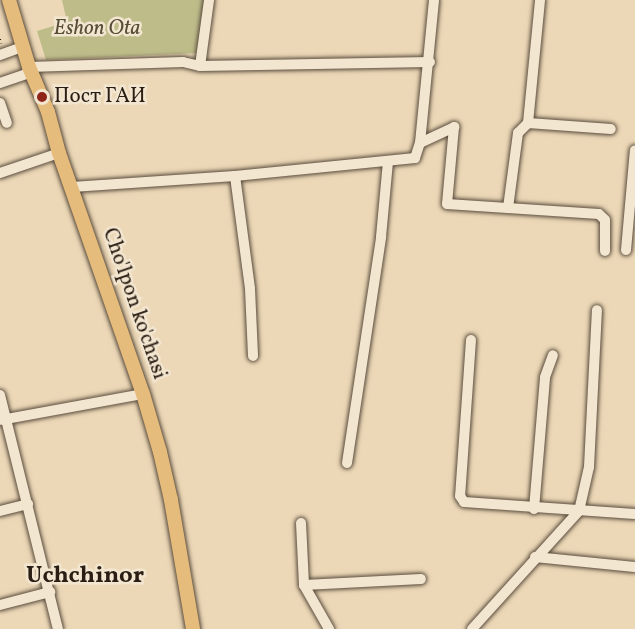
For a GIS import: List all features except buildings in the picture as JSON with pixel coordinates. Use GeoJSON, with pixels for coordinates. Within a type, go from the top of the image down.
{"type":"FeatureCollection","features":[{"type":"Feature","properties":{"kind":"main road","name":"Cho'lpon ko'chasi"},"geometry":{"type":"LineString","coordinates":[[9,0],[22,47],[142,394],[171,500],[193,629]]}},
{"type":"Feature","properties":{"kind":"street"},"geometry":{"type":"LineString","coordinates":[[200,66],[209,0]]}},
{"type":"Feature","properties":{"kind":"street"},"geometry":{"type":"LineString","coordinates":[[72,187],[235,176],[415,158],[420,143],[430,62],[434,0]]}},
{"type":"Feature","properties":{"kind":"street"},"geometry":{"type":"LineString","coordinates":[[508,208],[518,133],[528,123],[540,0]]}},
{"type":"Feature","properties":{"kind":"street"},"geometry":{"type":"LineString","coordinates":[[1,50],[22,47]]}},
{"type":"Feature","properties":{"kind":"street"},"geometry":{"type":"LineString","coordinates":[[0,83],[31,70],[183,62],[200,66],[430,62]]}},
{"type":"Feature","properties":{"kind":"street"},"geometry":{"type":"LineString","coordinates":[[0,103],[7,123]]}},
{"type":"Feature","properties":{"kind":"street"},"geometry":{"type":"LineString","coordinates":[[528,123],[611,129]]}},
{"type":"Feature","properties":{"kind":"street"},"geometry":{"type":"LineString","coordinates":[[420,143],[454,127],[447,204],[599,214],[605,220],[604,252]]}},
{"type":"Feature","properties":{"kind":"street"},"geometry":{"type":"LineString","coordinates":[[626,249],[635,150]]}},
{"type":"Feature","properties":{"kind":"street"},"geometry":{"type":"LineString","coordinates":[[0,173],[59,153]]}},
{"type":"Feature","properties":{"kind":"street"},"geometry":{"type":"LineString","coordinates":[[347,463],[381,237],[388,162]]}},
{"type":"Feature","properties":{"kind":"street"},"geometry":{"type":"LineString","coordinates":[[235,176],[250,289],[253,356]]}},
{"type":"Feature","properties":{"kind":"street"},"geometry":{"type":"LineString","coordinates":[[472,629],[579,511],[589,467],[597,310]]}},
{"type":"Feature","properties":{"kind":"street"},"geometry":{"type":"LineString","coordinates":[[471,339],[460,496],[464,502],[534,509],[635,514]]}},
{"type":"Feature","properties":{"kind":"street"},"geometry":{"type":"LineString","coordinates":[[534,509],[545,377],[553,355]]}},
{"type":"Feature","properties":{"kind":"street"},"geometry":{"type":"LineString","coordinates":[[3,420],[142,394]]}},
{"type":"Feature","properties":{"kind":"street"},"geometry":{"type":"LineString","coordinates":[[0,395],[3,420],[28,504],[58,629]]}},
{"type":"Feature","properties":{"kind":"street"},"geometry":{"type":"LineString","coordinates":[[0,510],[28,504]]}},
{"type":"Feature","properties":{"kind":"street"},"geometry":{"type":"LineString","coordinates":[[301,523],[304,585],[329,629]]}},
{"type":"Feature","properties":{"kind":"street"},"geometry":{"type":"LineString","coordinates":[[535,557],[635,567]]}},
{"type":"Feature","properties":{"kind":"street"},"geometry":{"type":"LineString","coordinates":[[304,585],[421,579]]}},
{"type":"Feature","properties":{"kind":"street"},"geometry":{"type":"LineString","coordinates":[[0,605],[50,592]]}},
{"type":"Feature","properties":{"kind":"path"},"geometry":{"type":"LineString","coordinates":[[0,39],[1,50]]}},
{"type":"Feature","properties":{"kind":"green space","name":"Eshon Ota"},"geometry":{"type":"Polygon","coordinates":[[[62,0],[207,0],[200,53],[46,60],[37,31],[67,22],[62,0]]]}},
{"type":"Feature","properties":{"kind":"place","name":"Пост ГАИ"},"geometry":{"type":"Point","coordinates":[42,97]}},
{"type":"Feature","properties":{"kind":"district","name":"Uchchinor"},"geometry":{"type":"Point","coordinates":[85,577]}}]}
